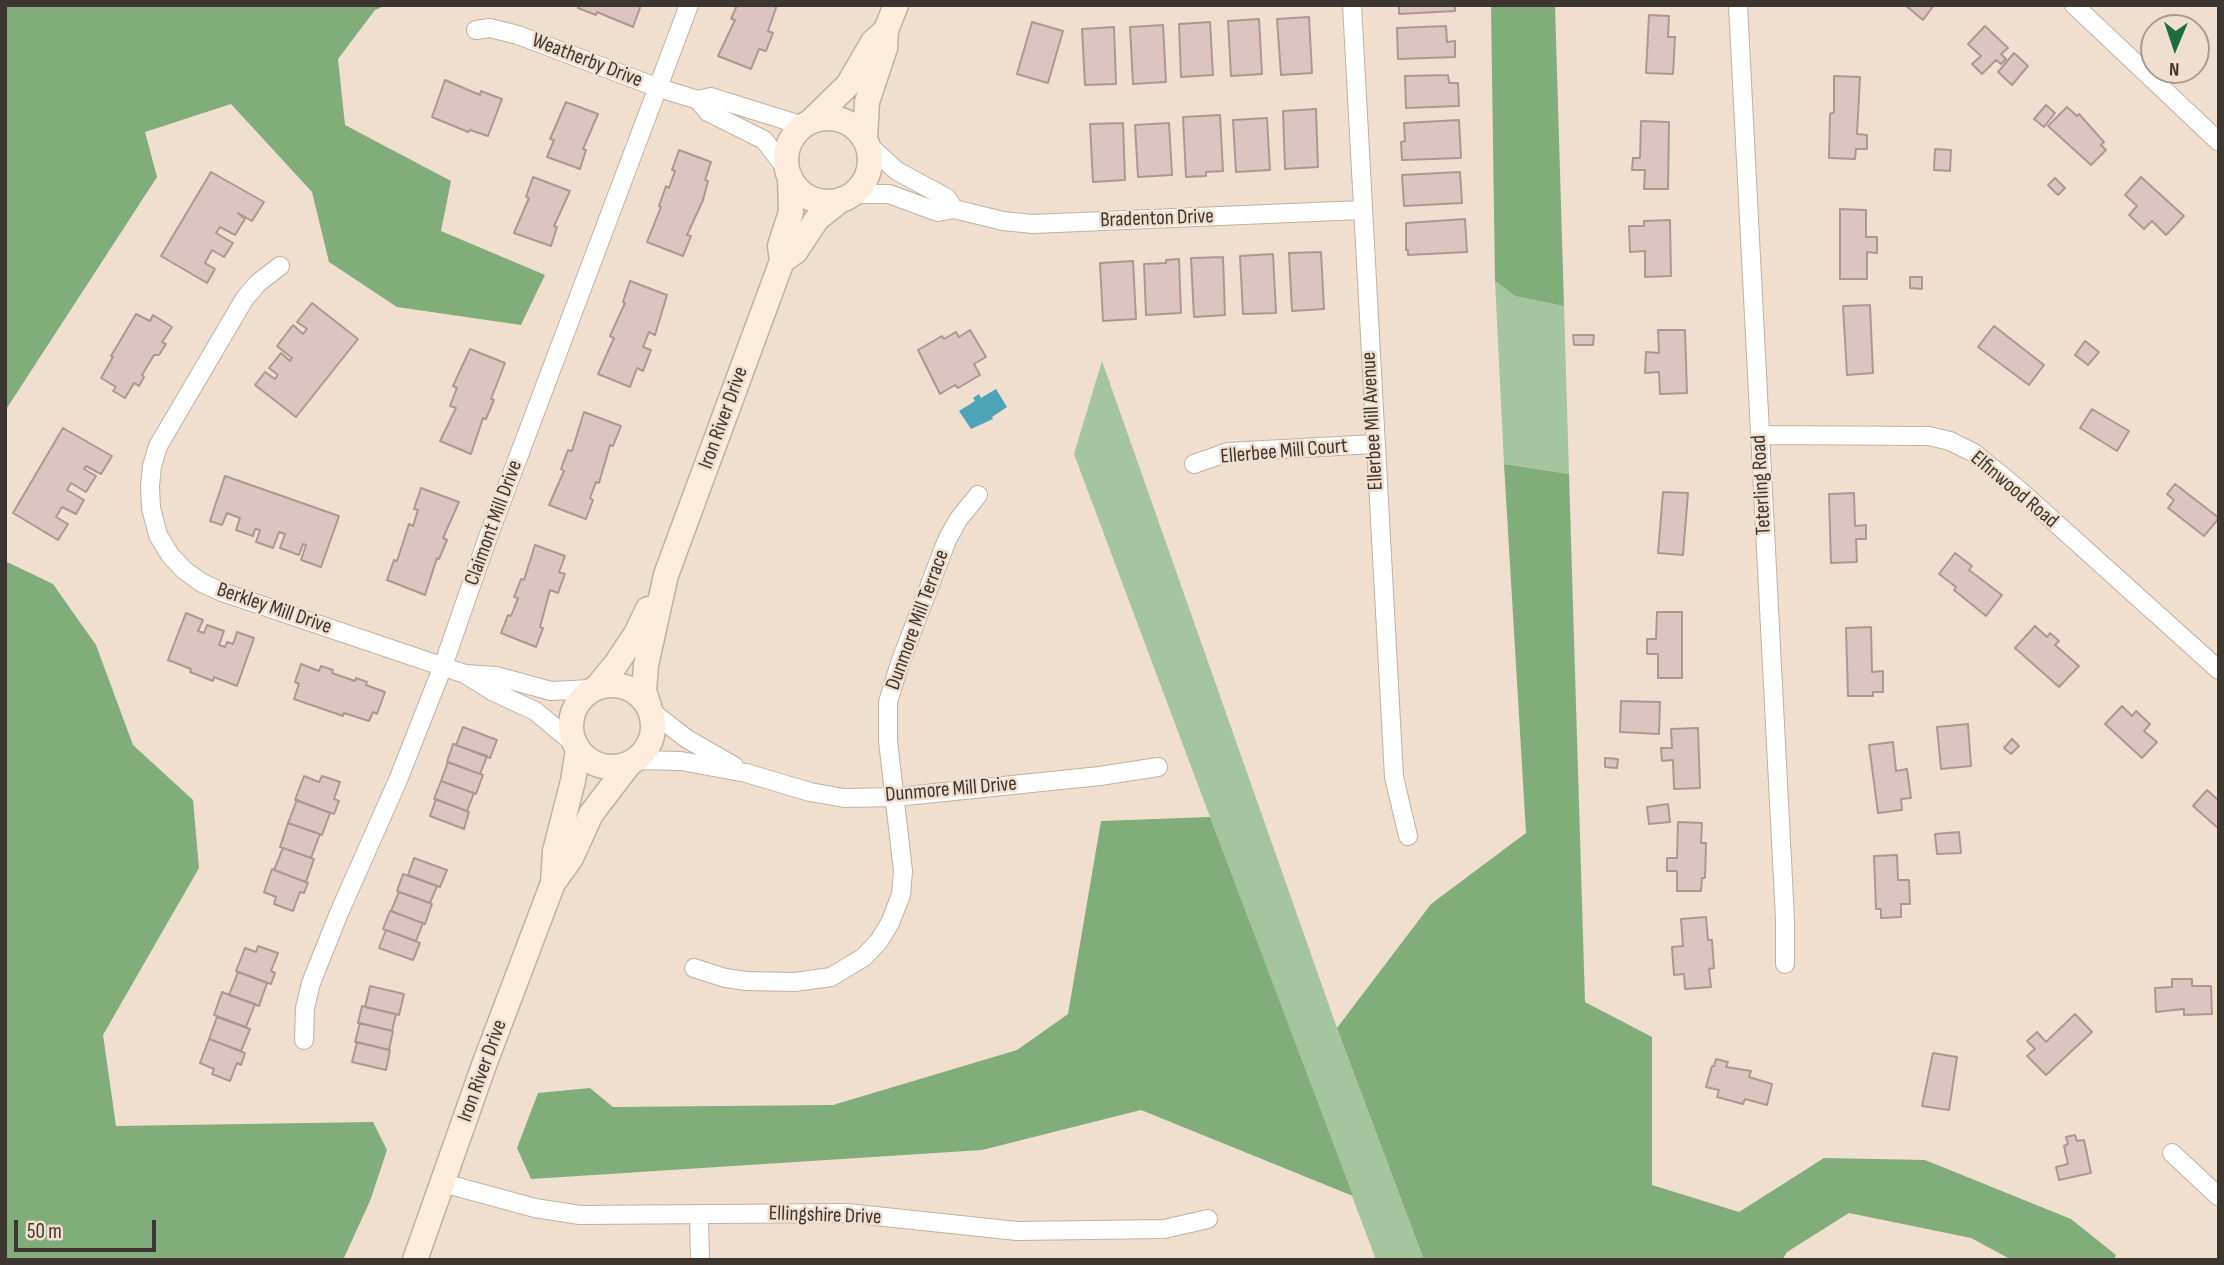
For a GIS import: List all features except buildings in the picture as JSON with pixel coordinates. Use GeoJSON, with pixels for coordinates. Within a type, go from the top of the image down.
{"type":"FeatureCollection","features":[{"type":"Feature","properties":{"kind":"street","name":"Claimont Mill Drive"},"geometry":{"type":"LineString","coordinates":[[304,1040],[305,1008],[311,983],[398,780],[443,666],[488,537],[689,5]]}},
{"type":"Feature","properties":{"kind":"street"},"geometry":{"type":"LineString","coordinates":[[886,30],[873,42],[848,85],[791,141],[787,151],[789,174],[803,193],[812,198],[822,201],[847,196],[867,177],[870,166],[866,142],[867,102],[885,48],[886,30],[896,5]]}},
{"type":"Feature","properties":{"kind":"street","name":"Ellerbee Mill Avenue"},"geometry":{"type":"LineString","coordinates":[[1352,5],[1394,777],[1408,836]]}},
{"type":"Feature","properties":{"kind":"street","name":"Teterling Road"},"geometry":{"type":"LineString","coordinates":[[1738,5],[1785,919],[1785,964]]}},
{"type":"Feature","properties":{"kind":"street"},"geometry":{"type":"LineString","coordinates":[[2074,5],[2219,142]]}},
{"type":"Feature","properties":{"kind":"street","name":"Weatherby Drive"},"geometry":{"type":"LineString","coordinates":[[476,30],[491,28],[511,32],[656,87],[698,100],[711,97],[807,124]]}},
{"type":"Feature","properties":{"kind":"street","name":"Weatherby Drive"},"geometry":{"type":"LineString","coordinates":[[698,100],[708,112],[764,140],[789,174]]}},
{"type":"Feature","properties":{"kind":"street"},"geometry":{"type":"LineString","coordinates":[[807,124],[822,118],[846,122],[857,129],[866,142]]}},
{"type":"Feature","properties":{"kind":"street","name":"Bradenton Drive"},"geometry":{"type":"LineString","coordinates":[[866,142],[897,172],[947,198],[954,209]]}},
{"type":"Feature","properties":{"kind":"street","name":"Iron River Drive"},"geometry":{"type":"LineString","coordinates":[[595,688],[616,664],[636,634],[666,575],[782,261],[780,246],[791,212],[789,174]]}},
{"type":"Feature","properties":{"kind":"street","name":"Bradenton Drive"},"geometry":{"type":"LineString","coordinates":[[847,196],[889,194],[938,212],[954,209],[990,218],[1033,224],[1362,210]]}},
{"type":"Feature","properties":{"kind":"street","name":"Iron River Drive"},"geometry":{"type":"LineString","coordinates":[[782,261],[795,252],[817,219],[847,196]]}},
{"type":"Feature","properties":{"kind":"street","name":"Berkley Mill Drive"},"geometry":{"type":"LineString","coordinates":[[280,266],[258,283],[245,298],[158,446],[152,466],[151,508],[158,535],[170,555],[202,583],[222,592],[465,674],[494,692],[535,711],[577,747]]}},
{"type":"Feature","properties":{"kind":"street","name":"Elfinwood Road"},"geometry":{"type":"LineString","coordinates":[[1760,435],[1929,436],[1950,441],[1974,453],[2018,489],[2219,670]]}},
{"type":"Feature","properties":{"kind":"street","name":"Ellerbee Mill Court"},"geometry":{"type":"LineString","coordinates":[[1194,464],[1228,452],[1375,444]]}},
{"type":"Feature","properties":{"kind":"street","name":"Dunmore Mill Terrace"},"geometry":{"type":"LineString","coordinates":[[694,968],[736,981],[804,981],[831,976],[864,957],[879,941],[890,923],[901,895],[903,871],[887,716],[893,685],[952,529],[978,495]]}},
{"type":"Feature","properties":{"kind":"street","name":"Iron River Drive"},"geometry":{"type":"LineString","coordinates":[[650,709],[645,691],[646,665],[666,575]]}},
{"type":"Feature","properties":{"kind":"street","name":"Berkley Mill Drive"},"geometry":{"type":"LineString","coordinates":[[465,674],[496,676],[551,691],[595,688]]}},
{"type":"Feature","properties":{"kind":"street"},"geometry":{"type":"LineString","coordinates":[[611,684],[633,690],[650,709],[653,733],[643,753],[632,762],[619,766],[596,764],[577,747],[571,722],[573,710],[580,700],[595,688],[611,684]]}},
{"type":"Feature","properties":{"kind":"street","name":"Dunmore Mill Drive"},"geometry":{"type":"LineString","coordinates":[[650,709],[687,739],[746,773]]}},
{"type":"Feature","properties":{"kind":"street","name":"Iron River Drive"},"geometry":{"type":"LineString","coordinates":[[553,883],[555,851],[573,781],[577,747]]}},
{"type":"Feature","properties":{"kind":"street","name":"Dunmore Mill Drive"},"geometry":{"type":"LineString","coordinates":[[632,762],[671,760],[746,773],[787,786],[844,798],[896,797],[1100,776],[1158,767]]}},
{"type":"Feature","properties":{"kind":"street","name":"Iron River Drive"},"geometry":{"type":"LineString","coordinates":[[415,1260],[484,1065],[553,883],[571,858],[591,814],[632,762]]}},
{"type":"Feature","properties":{"kind":"street"},"geometry":{"type":"LineString","coordinates":[[2172,1153],[2219,1197]]}},
{"type":"Feature","properties":{"kind":"street","name":"Ellingshire Drive"},"geometry":{"type":"LineString","coordinates":[[443,1183],[557,1212],[592,1215],[854,1214],[1017,1231],[1154,1230],[1175,1228],[1208,1219]]}},
{"type":"Feature","properties":{"kind":"street"},"geometry":{"type":"LineString","coordinates":[[699,1214],[700,1260]]}},
{"type":"Feature","properties":{"kind":"green space"},"geometry":{"type":"Polygon","coordinates":[[[5,5],[386,5],[375,10],[338,59],[345,125],[451,181],[441,231],[545,275],[521,325],[397,307],[329,262],[312,192],[231,104],[145,132],[157,177],[5,411],[5,5]]]}},
{"type":"Feature","properties":{"kind":"green space"},"geometry":{"type":"Polygon","coordinates":[[[1491,5],[1555,5],[1564,306],[1515,296],[1495,281],[1491,5]]]}},
{"type":"Feature","properties":{"kind":"green space"},"geometry":{"type":"Polygon","coordinates":[[[1495,281],[1515,296],[1564,306],[1569,474],[1504,464],[1495,281]]]}},
{"type":"Feature","properties":{"kind":"green space"},"geometry":{"type":"Polygon","coordinates":[[[1102,361],[1337,1028],[1424,1260],[1376,1260],[1074,454],[1102,361]]]}},
{"type":"Feature","properties":{"kind":"green space"},"geometry":{"type":"Polygon","coordinates":[[[1504,464],[1569,474],[1585,1002],[1652,1037],[1652,1185],[1739,1212],[1824,1158],[1925,1160],[2071,1219],[2116,1255],[2114,1260],[2012,1260],[1971,1238],[1849,1213],[1787,1252],[1782,1260],[1424,1260],[1337,1028],[1431,904],[1526,833],[1504,464]]]}},
{"type":"Feature","properties":{"kind":"green space"},"geometry":{"type":"Polygon","coordinates":[[[5,561],[53,584],[96,645],[133,745],[193,800],[199,868],[103,1035],[116,1126],[373,1122],[387,1150],[370,1201],[343,1260],[5,1260],[5,561]]]}},
{"type":"Feature","properties":{"kind":"green space"},"geometry":{"type":"Polygon","coordinates":[[[1210,817],[1353,1196],[1141,1110],[982,1150],[531,1179],[517,1148],[538,1093],[590,1088],[613,1107],[833,1105],[1017,1050],[1068,1014],[1101,821],[1210,817]]]}},
{"type":"Feature","properties":{"kind":"water"},"geometry":{"type":"Polygon","coordinates":[[[996,389],[1007,407],[992,417],[993,419],[971,429],[959,411],[975,401],[973,398],[979,394],[981,398],[996,389]]]}}]}
